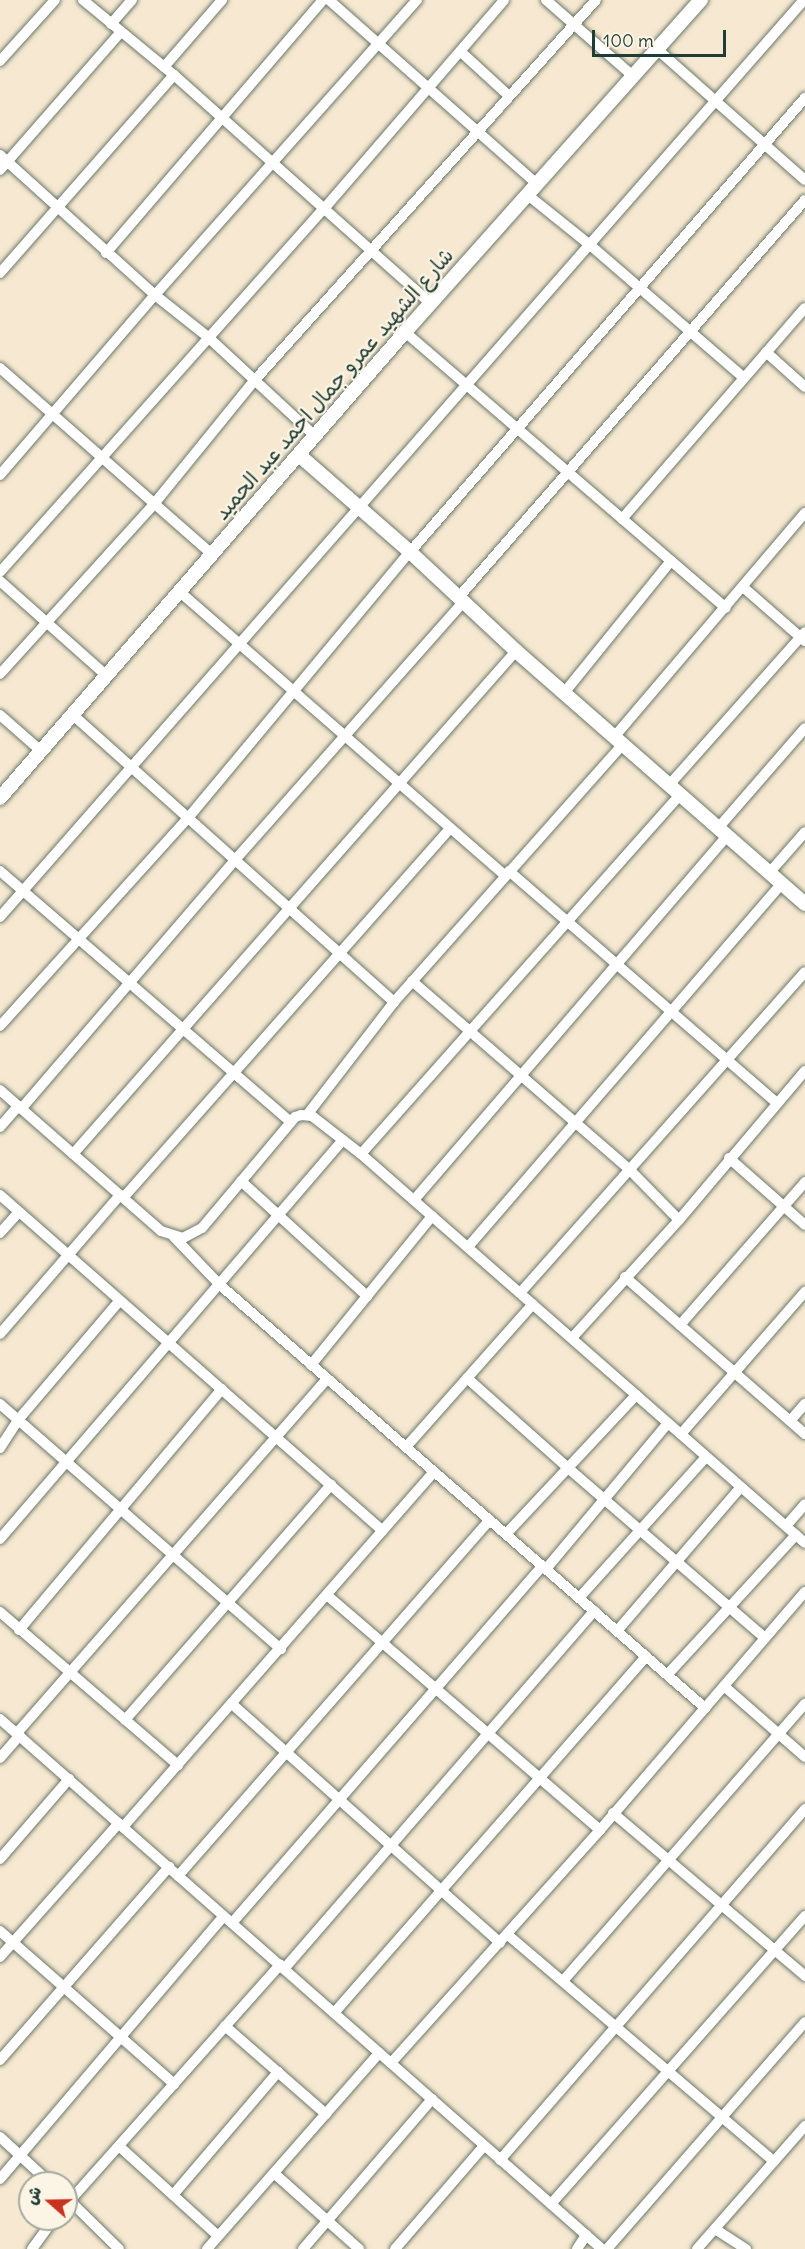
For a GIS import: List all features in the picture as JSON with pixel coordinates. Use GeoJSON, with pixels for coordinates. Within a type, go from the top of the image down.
{"type":"FeatureCollection","features":[{"type":"Feature","properties":{"kind":"street"},"geometry":{"type":"LineString","coordinates":[[0,61],[55,0]]}},
{"type":"Feature","properties":{"kind":"street"},"geometry":{"type":"LineString","coordinates":[[84,0],[174,75],[431,304]]}},
{"type":"Feature","properties":{"kind":"street"},"geometry":{"type":"LineString","coordinates":[[111,24],[132,0]]}},
{"type":"Feature","properties":{"kind":"street"},"geometry":{"type":"LineString","coordinates":[[164,67],[222,0]]}},
{"type":"Feature","properties":{"kind":"street"},"geometry":{"type":"LineString","coordinates":[[106,253],[323,0]]}},
{"type":"Feature","properties":{"kind":"street"},"geometry":{"type":"LineString","coordinates":[[329,0],[478,131],[533,190],[590,245],[744,378]]}},
{"type":"Feature","properties":{"kind":"street"},"geometry":{"type":"LineString","coordinates":[[0,475],[155,295],[417,0]]}},
{"type":"Feature","properties":{"kind":"street"},"geometry":{"type":"LineString","coordinates":[[0,572],[100,457],[323,210],[504,0]]}},
{"type":"Feature","properties":{"kind":"street"},"geometry":{"type":"LineString","coordinates":[[546,0],[634,77]]}},
{"type":"Feature","properties":{"kind":"street"},"geometry":{"type":"LineString","coordinates":[[0,675],[154,504],[254,381],[596,0]]}},
{"type":"Feature","properties":{"kind":"street","name":"شارع الشهيد عمرو جمال احمد عبد الحميد"},"geometry":{"type":"LineString","coordinates":[[0,798],[405,332],[701,0]]}},
{"type":"Feature","properties":{"kind":"street"},"geometry":{"type":"LineString","coordinates":[[0,917],[804,0]]}},
{"type":"Feature","properties":{"kind":"street"},"geometry":{"type":"LineString","coordinates":[[122,32],[2,162],[155,295],[208,337],[315,436]]}},
{"type":"Feature","properties":{"kind":"street"},"geometry":{"type":"LineString","coordinates":[[658,50],[805,180]]}},
{"type":"Feature","properties":{"kind":"street"},"geometry":{"type":"LineString","coordinates":[[460,52],[509,96]]}},
{"type":"Feature","properties":{"kind":"street"},"geometry":{"type":"LineString","coordinates":[[0,273],[174,75]]}},
{"type":"Feature","properties":{"kind":"street"},"geometry":{"type":"LineString","coordinates":[[0,1026],[188,818],[410,552],[805,98]]}},
{"type":"Feature","properties":{"kind":"street"},"geometry":{"type":"LineString","coordinates":[[0,1127],[20,1108],[344,736],[805,200]]}},
{"type":"Feature","properties":{"kind":"street"},"geometry":{"type":"LineString","coordinates":[[622,519],[805,308]]}},
{"type":"Feature","properties":{"kind":"street"},"geometry":{"type":"LineString","coordinates":[[405,332],[726,608]]}},
{"type":"Feature","properties":{"kind":"street"},"geometry":{"type":"LineString","coordinates":[[766,352],[805,387]]}},
{"type":"Feature","properties":{"kind":"street"},"geometry":{"type":"LineString","coordinates":[[1,370],[213,555]]}},
{"type":"Feature","properties":{"kind":"street"},"geometry":{"type":"LineString","coordinates":[[299,455],[410,552],[516,651],[805,904]]}},
{"type":"Feature","properties":{"kind":"street"},"geometry":{"type":"LineString","coordinates":[[307,1115],[394,1002],[507,874],[805,513]]}},
{"type":"Feature","properties":{"kind":"street"},"geometry":{"type":"LineString","coordinates":[[564,693],[671,561]]}},
{"type":"Feature","properties":{"kind":"street"},"geometry":{"type":"LineString","coordinates":[[0,581],[107,676]]}},
{"type":"Feature","properties":{"kind":"street"},"geometry":{"type":"LineString","coordinates":[[361,1154],[567,921],[804,637],[743,587]]}},
{"type":"Feature","properties":{"kind":"street"},"geometry":{"type":"LineString","coordinates":[[180,592],[450,829],[567,921],[777,1103]]}},
{"type":"Feature","properties":{"kind":"street"},"geometry":{"type":"LineString","coordinates":[[73,1154],[516,651]]}},
{"type":"Feature","properties":{"kind":"street"},"geometry":{"type":"LineString","coordinates":[[0,715],[41,751]]}},
{"type":"Feature","properties":{"kind":"street"},"geometry":{"type":"LineString","coordinates":[[73,715],[394,1002]]}},
{"type":"Feature","properties":{"kind":"street"},"geometry":{"type":"LineString","coordinates":[[414,1200],[618,965],[805,728]]}},
{"type":"Feature","properties":{"kind":"street"},"geometry":{"type":"LineString","coordinates":[[0,1334],[450,829]]}},
{"type":"Feature","properties":{"kind":"street"},"geometry":{"type":"LineString","coordinates":[[770,872],[805,832]]}},
{"type":"Feature","properties":{"kind":"street"},"geometry":{"type":"LineString","coordinates":[[0,871],[291,1122]]}},
{"type":"Feature","properties":{"kind":"street"},"geometry":{"type":"LineString","coordinates":[[468,1247],[782,884]]}},
{"type":"Feature","properties":{"kind":"street"},"geometry":{"type":"LineString","coordinates":[[520,1293],[805,972]]}},
{"type":"Feature","properties":{"kind":"street"},"geometry":{"type":"LineString","coordinates":[[412,981],[629,1169],[679,1220]]}},
{"type":"Feature","properties":{"kind":"street"},"geometry":{"type":"LineString","coordinates":[[572,1338],[679,1220],[729,1158],[805,1071]]}},
{"type":"Feature","properties":{"kind":"street"},"geometry":{"type":"LineString","coordinates":[[0,1090],[161,1231],[183,1239],[202,1228],[291,1122],[301,1115],[307,1115],[361,1154],[805,1543]]}},
{"type":"Feature","properties":{"kind":"street"},"geometry":{"type":"LineString","coordinates":[[0,1539],[220,1286],[343,1140]]}},
{"type":"Feature","properties":{"kind":"street"},"geometry":{"type":"LineString","coordinates":[[729,1158],[805,1225]]}},
{"type":"Feature","properties":{"kind":"street"},"geometry":{"type":"LineString","coordinates":[[241,1181],[368,1296]]}},
{"type":"Feature","properties":{"kind":"street"},"geometry":{"type":"LineString","coordinates":[[680,1325],[805,1182]]}},
{"type":"Feature","properties":{"kind":"street"},"geometry":{"type":"LineString","coordinates":[[0,1195],[384,1531]]}},
{"type":"Feature","properties":{"kind":"street"},"geometry":{"type":"LineString","coordinates":[[0,1233],[19,1212]]}},
{"type":"Feature","properties":{"kind":"street"},"geometry":{"type":"LineString","coordinates":[[311,1365],[432,1216]]}},
{"type":"Feature","properties":{"kind":"street"},"geometry":{"type":"LineString","coordinates":[[174,1237],[220,1286],[507,1533],[705,1708]]}},
{"type":"Feature","properties":{"kind":"street"},"geometry":{"type":"LineString","coordinates":[[625,1277],[805,1434]]}},
{"type":"Feature","properties":{"kind":"street"},"geometry":{"type":"LineString","coordinates":[[681,1434],[805,1292]]}},
{"type":"Feature","properties":{"kind":"street"},"geometry":{"type":"LineString","coordinates":[[0,1448],[18,1420],[120,1300]]}},
{"type":"Feature","properties":{"kind":"street"},"geometry":{"type":"LineString","coordinates":[[406,1447],[533,1304]]}},
{"type":"Feature","properties":{"kind":"street"},"geometry":{"type":"LineString","coordinates":[[467,1378],[568,1468],[730,1605],[765,1638]]}},
{"type":"Feature","properties":{"kind":"street"},"geometry":{"type":"LineString","coordinates":[[0,1758],[70,1671],[327,1379]]}},
{"type":"Feature","properties":{"kind":"street"},"geometry":{"type":"LineString","coordinates":[[19,1630],[222,1389]]}},
{"type":"Feature","properties":{"kind":"street"},"geometry":{"type":"LineString","coordinates":[[507,1533],[636,1395]]}},
{"type":"Feature","properties":{"kind":"street"},"geometry":{"type":"LineString","coordinates":[[0,1404],[281,1649]]}},
{"type":"Feature","properties":{"kind":"street"},"geometry":{"type":"LineString","coordinates":[[790,1421],[805,1404]]}},
{"type":"Feature","properties":{"kind":"street"},"geometry":{"type":"LineString","coordinates":[[0,2179],[119,2036],[339,1799],[544,1568],[668,1423]]}},
{"type":"Feature","properties":{"kind":"street"},"geometry":{"type":"LineString","coordinates":[[579,1598],[706,1456]]}},
{"type":"Feature","properties":{"kind":"street"},"geometry":{"type":"LineString","coordinates":[[0,1957],[178,1765],[434,1472]]}},
{"type":"Feature","properties":{"kind":"street"},"geometry":{"type":"LineString","coordinates":[[125,1720],[331,1485]]}},
{"type":"Feature","properties":{"kind":"street"},"geometry":{"type":"LineString","coordinates":[[617,1631],[741,1487]]}},
{"type":"Feature","properties":{"kind":"street"},"geometry":{"type":"LineString","coordinates":[[786,1526],[805,1504]]}},
{"type":"Feature","properties":{"kind":"street"},"geometry":{"type":"LineString","coordinates":[[178,1876],[490,1520]]}},
{"type":"Feature","properties":{"kind":"street"},"geometry":{"type":"LineString","coordinates":[[668,1674],[796,1535]]}},
{"type":"Feature","properties":{"kind":"street"},"geometry":{"type":"LineString","coordinates":[[391,2063],[600,1830],[805,1592]]}},
{"type":"Feature","properties":{"kind":"street"},"geometry":{"type":"LineString","coordinates":[[328,1596],[600,1830]]}},
{"type":"Feature","properties":{"kind":"street"},"geometry":{"type":"LineString","coordinates":[[78,2190],[120,2147],[225,2026],[282,1967],[391,1845],[594,1611]]}},
{"type":"Feature","properties":{"kind":"street"},"geometry":{"type":"LineString","coordinates":[[0,1612],[178,1765]]}},
{"type":"Feature","properties":{"kind":"street"},"geometry":{"type":"LineString","coordinates":[[334,2013],[646,1656]]}},
{"type":"Feature","properties":{"kind":"street"},"geometry":{"type":"LineString","coordinates":[[724,1686],[805,1757]]}},
{"type":"Feature","properties":{"kind":"street"},"geometry":{"type":"LineString","coordinates":[[232,1704],[442,1889],[504,1939],[563,1982],[774,2161]]}},
{"type":"Feature","properties":{"kind":"street"},"geometry":{"type":"LineString","coordinates":[[563,1982],[805,1704]]}},
{"type":"Feature","properties":{"kind":"street"},"geometry":{"type":"LineString","coordinates":[[0,1719],[602,2249]]}},
{"type":"Feature","properties":{"kind":"street"},"geometry":{"type":"LineString","coordinates":[[0,1858],[69,1779]]}},
{"type":"Feature","properties":{"kind":"street"},"geometry":{"type":"LineString","coordinates":[[500,2160],[805,1809]]}},
{"type":"Feature","properties":{"kind":"street"},"geometry":{"type":"LineString","coordinates":[[614,1813],[805,1976]]}},
{"type":"Feature","properties":{"kind":"street"},"geometry":{"type":"LineString","coordinates":[[0,2060],[169,1867]]}},
{"type":"Feature","properties":{"kind":"street"},"geometry":{"type":"LineString","coordinates":[[551,2205],[805,1916]]}},
{"type":"Feature","properties":{"kind":"street"},"geometry":{"type":"LineString","coordinates":[[0,1931],[174,2084]]}},
{"type":"Feature","properties":{"kind":"street"},"geometry":{"type":"LineString","coordinates":[[607,2249],[805,2022]]}},
{"type":"Feature","properties":{"kind":"street"},"geometry":{"type":"LineString","coordinates":[[225,2026],[326,2114]]}},
{"type":"Feature","properties":{"kind":"street"},"geometry":{"type":"LineString","coordinates":[[207,2249],[379,2053]]}},
{"type":"Feature","properties":{"kind":"street"},"geometry":{"type":"LineString","coordinates":[[173,2195],[278,2072]]}},
{"type":"Feature","properties":{"kind":"street"},"geometry":{"type":"LineString","coordinates":[[303,2249],[432,2099]]}},
{"type":"Feature","properties":{"kind":"street"},"geometry":{"type":"LineString","coordinates":[[697,2249],[805,2126]]}},
{"type":"Feature","properties":{"kind":"street"},"geometry":{"type":"LineString","coordinates":[[0,2137],[37,2171]]}},
{"type":"Feature","properties":{"kind":"street"},"geometry":{"type":"LineString","coordinates":[[395,2249],[484,2146]]}},
{"type":"Feature","properties":{"kind":"street"},"geometry":{"type":"LineString","coordinates":[[120,2147],[218,2236]]}},
{"type":"Feature","properties":{"kind":"street"},"geometry":{"type":"LineString","coordinates":[[274,2173],[359,2249]]}},
{"type":"Feature","properties":{"kind":"street"},"geometry":{"type":"LineString","coordinates":[[78,2211],[119,2249]]}},
{"type":"Feature","properties":{"kind":"street"},"geometry":{"type":"LineString","coordinates":[[715,2229],[746,2249]]}},
{"type":"Feature","properties":{"kind":"street"},"geometry":{"type":"LineString","coordinates":[[32,2249],[45,2231]]}},
{"type":"Feature","properties":{"kind":"street"},"geometry":{"type":"LineString","coordinates":[[578,2249],[586,2235]]}}]}
